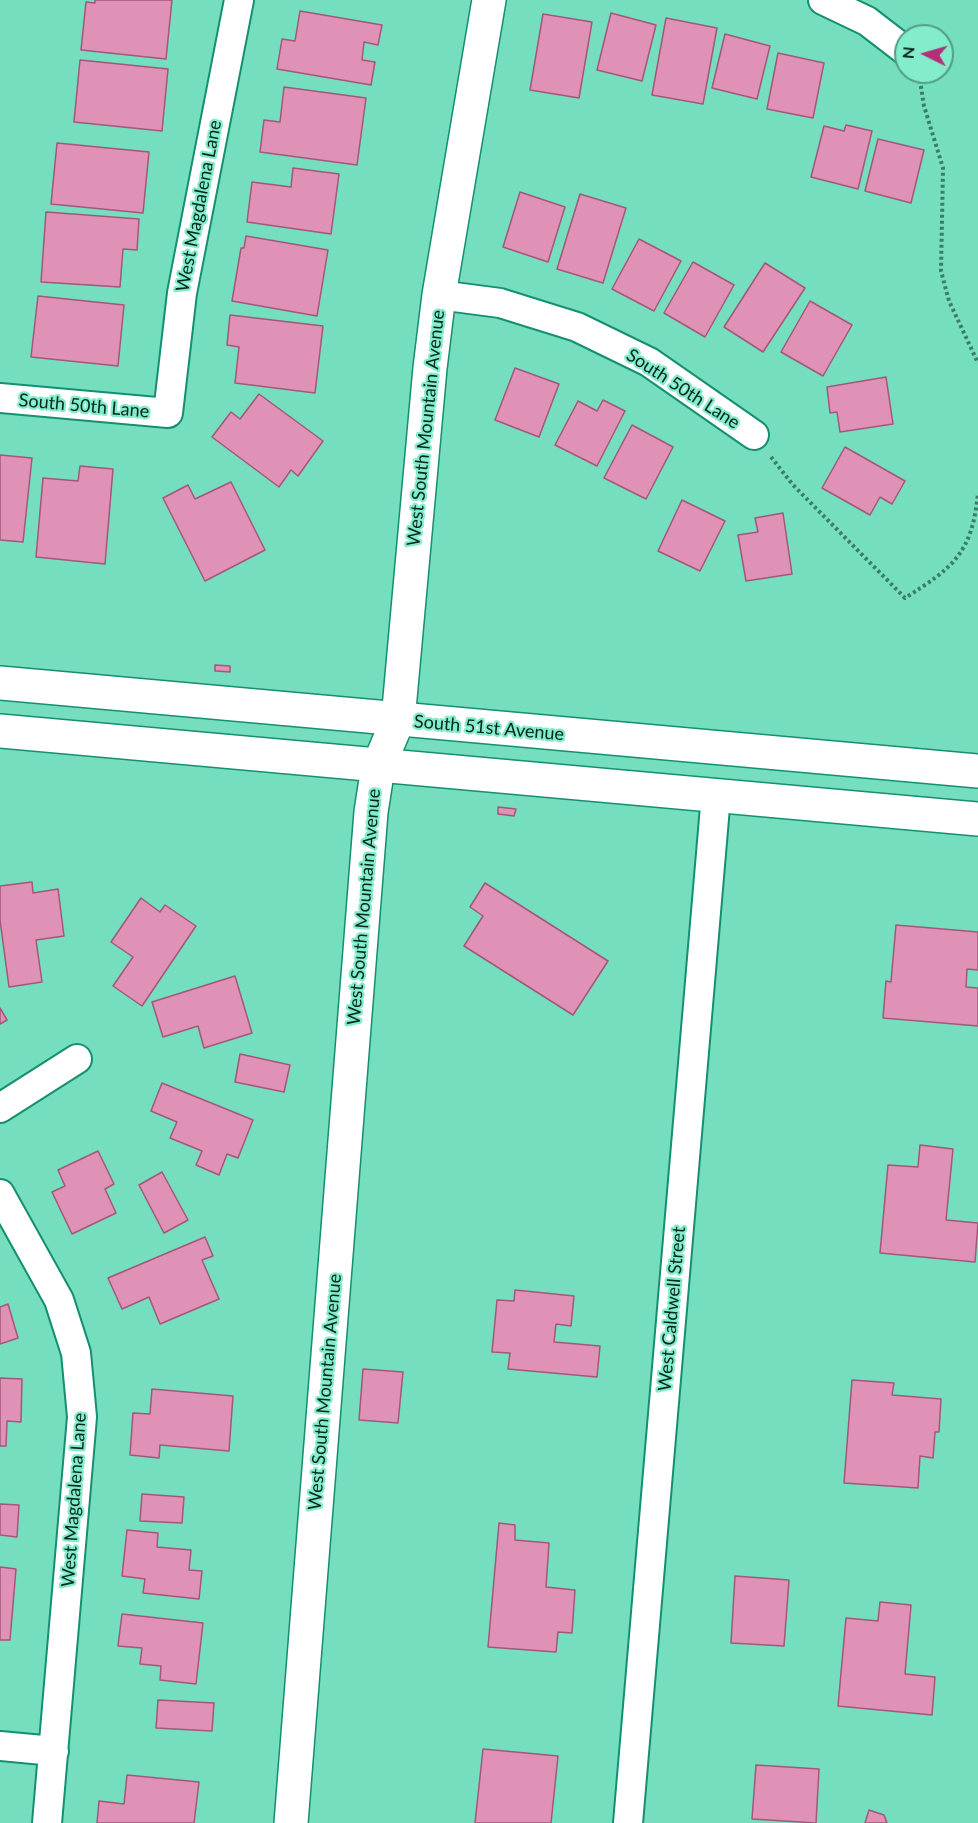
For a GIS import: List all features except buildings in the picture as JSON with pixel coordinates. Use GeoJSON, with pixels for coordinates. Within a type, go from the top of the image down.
{"type":"FeatureCollection","features":[{"type":"Feature","properties":{"kind":"main road","name":"West South Mountain Avenue"},"geometry":{"type":"LineString","coordinates":[[291,1823],[371,812],[378,766],[398,720],[430,368],[439,295],[489,0]]}},
{"type":"Feature","properties":{"kind":"main road","name":"South 51st Avenue"},"geometry":{"type":"LineString","coordinates":[[0,683],[978,771]]}},
{"type":"Feature","properties":{"kind":"main road"},"geometry":{"type":"LineString","coordinates":[[0,731],[978,819]]}},
{"type":"Feature","properties":{"kind":"street","name":"West Magdalena Lane"},"geometry":{"type":"LineString","coordinates":[[168,413],[182,293],[239,0]]}},
{"type":"Feature","properties":{"kind":"street"},"geometry":{"type":"LineString","coordinates":[[822,0],[867,21],[894,42]]}},
{"type":"Feature","properties":{"kind":"street","name":"South 50th Lane"},"geometry":{"type":"LineString","coordinates":[[439,295],[500,303],[577,327],[649,362],[754,435]]}},
{"type":"Feature","properties":{"kind":"street","name":"South 50th Lane"},"geometry":{"type":"LineString","coordinates":[[0,398],[168,413]]}},
{"type":"Feature","properties":{"kind":"street","name":"West Caldwell Street"},"geometry":{"type":"LineString","coordinates":[[628,1823],[716,795]]}},
{"type":"Feature","properties":{"kind":"street"},"geometry":{"type":"LineString","coordinates":[[0,1108],[77,1059]]}},
{"type":"Feature","properties":{"kind":"street","name":"West Magdalena Lane"},"geometry":{"type":"LineString","coordinates":[[0,1194],[59,1300],[76,1353],[82,1418],[47,1823]]}},
{"type":"Feature","properties":{"kind":"street"},"geometry":{"type":"LineString","coordinates":[[0,1746],[54,1751]]}},
{"type":"Feature","properties":{"kind":"path"},"geometry":{"type":"LineString","coordinates":[[921,84],[924,106],[943,168],[940,271],[949,301],[978,363]]}},
{"type":"Feature","properties":{"kind":"path"},"geometry":{"type":"LineString","coordinates":[[754,435],[793,485],[905,598],[946,572],[970,539],[978,493]]}}]}
